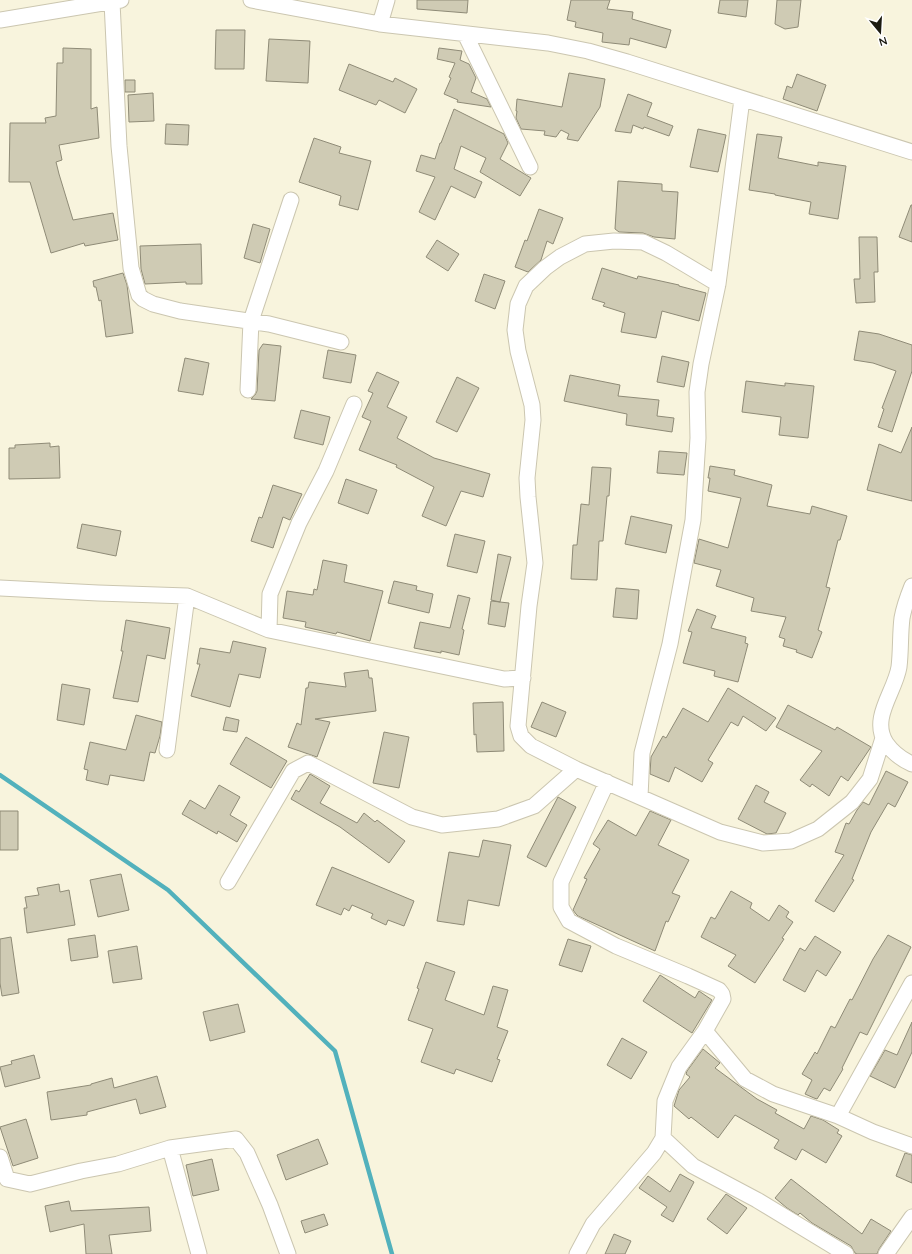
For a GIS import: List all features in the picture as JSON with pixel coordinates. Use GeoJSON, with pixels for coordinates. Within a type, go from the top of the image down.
{"type":"FeatureCollection","features":[{"type":"Feature","properties":{"kind":"street"},"geometry":{"type":"LineString","coordinates":[[251,0],[380,24],[548,43],[588,51],[912,152]]}},
{"type":"Feature","properties":{"kind":"street"},"geometry":{"type":"LineString","coordinates":[[380,24],[387,0]]}},
{"type":"Feature","properties":{"kind":"street"},"geometry":{"type":"LineString","coordinates":[[0,20],[116,1],[120,154],[131,268],[139,295],[143,299],[153,304],[180,311],[269,324],[341,342]]}},
{"type":"Feature","properties":{"kind":"street"},"geometry":{"type":"LineString","coordinates":[[465,34],[530,167]]}},
{"type":"Feature","properties":{"kind":"street"},"geometry":{"type":"LineString","coordinates":[[640,797],[642,753],[670,644],[693,520],[698,438],[697,392],[701,364],[718,284],[742,99]]}},
{"type":"Feature","properties":{"kind":"street"},"geometry":{"type":"LineString","coordinates":[[248,390],[251,321],[292,200]]}},
{"type":"Feature","properties":{"kind":"street"},"geometry":{"type":"LineString","coordinates":[[718,284],[666,253],[643,242],[614,241],[585,244],[560,257],[545,268],[526,286],[518,304],[515,330],[518,350],[532,405],[533,420],[527,478],[535,563],[518,726],[521,736],[531,746],[640,797],[720,832],[763,843],[791,842],[818,828],[852,802],[870,779],[883,738]]}},
{"type":"Feature","properties":{"kind":"street"},"geometry":{"type":"LineString","coordinates":[[269,630],[270,594],[299,523],[326,471],[354,404]]}},
{"type":"Feature","properties":{"kind":"street"},"geometry":{"type":"LineString","coordinates":[[912,586],[902,617],[897,675],[883,710],[880,726],[883,738],[891,749],[901,759],[912,764]]}},
{"type":"Feature","properties":{"kind":"street"},"geometry":{"type":"LineString","coordinates":[[0,588],[98,594],[187,596],[269,630],[504,679],[523,678]]}},
{"type":"Feature","properties":{"kind":"street"},"geometry":{"type":"LineString","coordinates":[[167,750],[187,596]]}},
{"type":"Feature","properties":{"kind":"street"},"geometry":{"type":"LineString","coordinates":[[228,882],[293,772],[308,763],[412,817],[442,826],[498,819],[534,806],[576,768]]}},
{"type":"Feature","properties":{"kind":"street"},"geometry":{"type":"LineString","coordinates":[[576,1254],[593,1224],[654,1153],[663,1138],[665,1101],[679,1066],[705,1030],[723,999],[719,990],[616,946],[569,921],[561,907],[561,882],[607,782]]}},
{"type":"Feature","properties":{"kind":"street"},"geometry":{"type":"LineString","coordinates":[[838,1116],[870,1062],[912,983]]}},
{"type":"Feature","properties":{"kind":"street"},"geometry":{"type":"LineString","coordinates":[[705,1030],[745,1079],[773,1094],[838,1116],[873,1132],[912,1146]]}},
{"type":"Feature","properties":{"kind":"street"},"geometry":{"type":"LineString","coordinates":[[663,1138],[693,1166],[757,1200],[846,1254]]}},
{"type":"Feature","properties":{"kind":"street"},"geometry":{"type":"LineString","coordinates":[[0,1157],[7,1179],[30,1184],[81,1171],[118,1164],[170,1148],[236,1140],[248,1153],[270,1205],[288,1254]]}},
{"type":"Feature","properties":{"kind":"street"},"geometry":{"type":"LineString","coordinates":[[170,1148],[199,1254]]}},
{"type":"Feature","properties":{"kind":"street"},"geometry":{"type":"LineString","coordinates":[[886,1254],[912,1217]]}},
{"type":"Feature","properties":{"kind":"building"},"geometry":{"type":"Polygon","coordinates":[[[417,0],[468,0],[467,13],[417,9],[417,0]]]}},
{"type":"Feature","properties":{"kind":"building"},"geometry":{"type":"Polygon","coordinates":[[[571,0],[610,0],[607,9],[633,12],[632,19],[671,30],[666,48],[630,38],[629,45],[602,42],[603,33],[575,27],[576,22],[567,20],[571,0]]]}},
{"type":"Feature","properties":{"kind":"building"},"geometry":{"type":"Polygon","coordinates":[[[720,0],[748,0],[746,17],[718,13],[720,0]]]}},
{"type":"Feature","properties":{"kind":"building"},"geometry":{"type":"Polygon","coordinates":[[[777,0],[801,0],[798,27],[785,29],[775,24],[777,0]]]}},
{"type":"Feature","properties":{"kind":"building"},"geometry":{"type":"Polygon","coordinates":[[[216,30],[245,30],[244,69],[215,69],[216,30]]]}},
{"type":"Feature","properties":{"kind":"building"},"geometry":{"type":"Polygon","coordinates":[[[269,39],[310,41],[308,83],[266,81],[269,39]]]}},
{"type":"Feature","properties":{"kind":"building"},"geometry":{"type":"Polygon","coordinates":[[[63,48],[91,49],[91,109],[97,107],[99,138],[59,145],[62,160],[56,162],[59,174],[73,220],[113,213],[118,240],[85,246],[84,243],[51,253],[30,182],[9,182],[10,123],[46,123],[45,118],[56,116],[57,63],[63,63],[63,48]]]}},
{"type":"Feature","properties":{"kind":"building"},"geometry":{"type":"Polygon","coordinates":[[[439,48],[462,51],[460,60],[469,64],[476,78],[471,92],[487,99],[491,107],[457,102],[458,100],[444,94],[451,78],[449,77],[455,63],[437,59],[439,48]]]}},
{"type":"Feature","properties":{"kind":"building"},"geometry":{"type":"Polygon","coordinates":[[[349,64],[393,82],[395,78],[417,89],[405,113],[379,100],[376,105],[339,90],[349,64]]]}},
{"type":"Feature","properties":{"kind":"building"},"geometry":{"type":"Polygon","coordinates":[[[569,73],[605,79],[600,107],[578,141],[567,139],[569,134],[561,130],[556,137],[544,135],[545,131],[521,129],[516,118],[517,99],[562,107],[569,73]]]}},
{"type":"Feature","properties":{"kind":"building"},"geometry":{"type":"Polygon","coordinates":[[[797,74],[826,85],[817,111],[783,99],[787,86],[792,88],[797,74]]]}},
{"type":"Feature","properties":{"kind":"building"},"geometry":{"type":"Polygon","coordinates":[[[125,80],[135,80],[135,92],[125,92],[125,80]]]}},
{"type":"Feature","properties":{"kind":"building"},"geometry":{"type":"Polygon","coordinates":[[[153,93],[154,121],[129,122],[128,95],[153,93]]]}},
{"type":"Feature","properties":{"kind":"building"},"geometry":{"type":"Polygon","coordinates":[[[628,94],[652,103],[647,116],[673,126],[669,136],[644,127],[643,129],[633,125],[631,133],[615,131],[628,94]]]}},
{"type":"Feature","properties":{"kind":"building"},"geometry":{"type":"Polygon","coordinates":[[[454,109],[504,134],[508,143],[500,159],[531,178],[520,196],[480,172],[486,158],[461,146],[454,169],[482,182],[475,198],[451,186],[435,220],[419,212],[435,177],[416,171],[421,155],[435,159],[454,109]]]}},
{"type":"Feature","properties":{"kind":"building"},"geometry":{"type":"Polygon","coordinates":[[[166,124],[189,125],[188,145],[165,144],[166,124]]]}},
{"type":"Feature","properties":{"kind":"building"},"geometry":{"type":"Polygon","coordinates":[[[698,129],[726,135],[718,172],[690,167],[698,129]]]}},
{"type":"Feature","properties":{"kind":"building"},"geometry":{"type":"Polygon","coordinates":[[[757,134],[782,137],[778,158],[818,166],[818,162],[846,166],[838,219],[809,214],[811,202],[749,190],[757,134]]]}},
{"type":"Feature","properties":{"kind":"building"},"geometry":{"type":"Polygon","coordinates":[[[314,138],[341,147],[339,153],[371,161],[358,210],[339,205],[341,196],[299,182],[314,138]]]}},
{"type":"Feature","properties":{"kind":"building"},"geometry":{"type":"Polygon","coordinates":[[[618,181],[662,184],[662,191],[678,192],[675,239],[654,237],[643,233],[619,232],[615,229],[618,181]]]}},
{"type":"Feature","properties":{"kind":"building"},"geometry":{"type":"Polygon","coordinates":[[[912,205],[912,242],[899,237],[912,205]]]}},
{"type":"Feature","properties":{"kind":"building"},"geometry":{"type":"Polygon","coordinates":[[[539,209],[563,218],[553,244],[547,241],[541,260],[528,272],[515,267],[539,209]]]}},
{"type":"Feature","properties":{"kind":"building"},"geometry":{"type":"Polygon","coordinates":[[[253,224],[270,229],[260,263],[244,258],[253,224]]]}},
{"type":"Feature","properties":{"kind":"building"},"geometry":{"type":"Polygon","coordinates":[[[859,237],[877,237],[878,272],[874,272],[875,302],[856,303],[854,279],[860,279],[859,237]]]}},
{"type":"Feature","properties":{"kind":"building"},"geometry":{"type":"Polygon","coordinates":[[[437,240],[459,254],[448,271],[426,257],[437,240]]]}},
{"type":"Feature","properties":{"kind":"building"},"geometry":{"type":"Polygon","coordinates":[[[201,244],[202,284],[186,284],[186,282],[145,284],[141,269],[140,246],[201,244]]]}},
{"type":"Feature","properties":{"kind":"building"},"geometry":{"type":"Polygon","coordinates":[[[602,268],[637,279],[638,276],[679,285],[706,293],[699,321],[662,311],[656,338],[621,332],[625,313],[603,306],[605,303],[592,299],[602,268]]]}},
{"type":"Feature","properties":{"kind":"building"},"geometry":{"type":"Polygon","coordinates":[[[123,273],[127,285],[133,333],[106,337],[101,300],[99,301],[93,281],[123,273]]]}},
{"type":"Feature","properties":{"kind":"building"},"geometry":{"type":"Polygon","coordinates":[[[484,274],[505,281],[495,309],[475,301],[484,274]]]}},
{"type":"Feature","properties":{"kind":"building"},"geometry":{"type":"Polygon","coordinates":[[[859,331],[879,334],[912,345],[912,371],[892,432],[878,427],[884,409],[882,408],[896,371],[873,363],[854,360],[859,331]]]}},
{"type":"Feature","properties":{"kind":"building"},"geometry":{"type":"Polygon","coordinates":[[[263,344],[281,346],[275,401],[251,399],[257,391],[259,350],[263,344]]]}},
{"type":"Feature","properties":{"kind":"building"},"geometry":{"type":"Polygon","coordinates":[[[328,350],[356,355],[351,383],[323,378],[328,350]]]}},
{"type":"Feature","properties":{"kind":"building"},"geometry":{"type":"Polygon","coordinates":[[[662,356],[689,362],[684,387],[657,382],[662,356]]]}},
{"type":"Feature","properties":{"kind":"building"},"geometry":{"type":"Polygon","coordinates":[[[185,358],[209,363],[203,395],[178,391],[185,358]]]}},
{"type":"Feature","properties":{"kind":"building"},"geometry":{"type":"Polygon","coordinates":[[[377,372],[399,382],[387,407],[407,417],[397,438],[434,458],[490,474],[483,497],[461,491],[446,526],[422,516],[434,487],[396,467],[397,465],[359,450],[371,421],[362,417],[373,393],[368,391],[377,372]]]}},
{"type":"Feature","properties":{"kind":"building"},"geometry":{"type":"Polygon","coordinates":[[[570,375],[620,385],[618,396],[659,400],[657,416],[674,418],[672,432],[626,425],[627,414],[564,401],[570,375]]]}},
{"type":"Feature","properties":{"kind":"building"},"geometry":{"type":"Polygon","coordinates":[[[457,377],[479,388],[457,432],[436,422],[457,377]]]}},
{"type":"Feature","properties":{"kind":"building"},"geometry":{"type":"Polygon","coordinates":[[[746,381],[785,386],[785,383],[814,386],[808,438],[779,435],[781,417],[742,412],[746,381]]]}},
{"type":"Feature","properties":{"kind":"building"},"geometry":{"type":"Polygon","coordinates":[[[301,410],[330,417],[323,445],[294,438],[301,410]]]}},
{"type":"Feature","properties":{"kind":"building"},"geometry":{"type":"Polygon","coordinates":[[[912,427],[912,501],[867,490],[879,444],[901,453],[912,427]]]}},
{"type":"Feature","properties":{"kind":"building"},"geometry":{"type":"Polygon","coordinates":[[[50,443],[50,447],[59,446],[60,478],[9,479],[9,448],[15,448],[15,445],[50,443]]]}},
{"type":"Feature","properties":{"kind":"building"},"geometry":{"type":"Polygon","coordinates":[[[659,451],[687,453],[684,475],[657,473],[659,451]]]}},
{"type":"Feature","properties":{"kind":"building"},"geometry":{"type":"Polygon","coordinates":[[[710,466],[735,470],[734,475],[772,485],[767,506],[810,514],[812,506],[847,516],[840,540],[838,540],[826,587],[830,588],[818,630],[822,632],[812,658],[796,652],[797,650],[783,646],[785,639],[779,637],[786,617],[751,611],[754,598],[716,586],[721,570],[694,563],[699,539],[728,548],[741,498],[708,491],[710,466]]]}},
{"type":"Feature","properties":{"kind":"building"},"geometry":{"type":"Polygon","coordinates":[[[592,467],[611,468],[603,541],[599,541],[597,580],[571,579],[573,545],[577,545],[581,504],[589,505],[592,467]]]}},
{"type":"Feature","properties":{"kind":"building"},"geometry":{"type":"Polygon","coordinates":[[[346,479],[377,490],[368,514],[338,503],[346,479]]]}},
{"type":"Feature","properties":{"kind":"building"},"geometry":{"type":"Polygon","coordinates":[[[273,485],[302,494],[290,520],[283,517],[273,548],[251,541],[259,517],[262,518],[273,485]]]}},
{"type":"Feature","properties":{"kind":"building"},"geometry":{"type":"Polygon","coordinates":[[[631,516],[672,525],[666,553],[625,544],[631,516]]]}},
{"type":"Feature","properties":{"kind":"building"},"geometry":{"type":"Polygon","coordinates":[[[82,524],[121,531],[116,556],[77,548],[82,524]]]}},
{"type":"Feature","properties":{"kind":"building"},"geometry":{"type":"Polygon","coordinates":[[[455,534],[485,541],[477,573],[447,566],[455,534]]]}},
{"type":"Feature","properties":{"kind":"building"},"geometry":{"type":"Polygon","coordinates":[[[498,554],[511,557],[500,602],[491,600],[498,554]]]}},
{"type":"Feature","properties":{"kind":"building"},"geometry":{"type":"Polygon","coordinates":[[[323,560],[347,565],[344,582],[383,591],[370,641],[337,632],[336,634],[305,627],[306,622],[283,618],[287,591],[313,595],[314,589],[317,590],[323,560]]]}},
{"type":"Feature","properties":{"kind":"building"},"geometry":{"type":"Polygon","coordinates":[[[394,581],[417,586],[416,590],[433,594],[429,613],[388,603],[394,581]]]}},
{"type":"Feature","properties":{"kind":"building"},"geometry":{"type":"Polygon","coordinates":[[[616,588],[639,590],[637,619],[613,617],[616,588]]]}},
{"type":"Feature","properties":{"kind":"building"},"geometry":{"type":"Polygon","coordinates":[[[458,595],[470,598],[462,629],[464,630],[459,655],[414,648],[420,622],[450,628],[458,595]]]}},
{"type":"Feature","properties":{"kind":"building"},"geometry":{"type":"Polygon","coordinates":[[[491,601],[509,603],[505,627],[488,624],[491,601]]]}},
{"type":"Feature","properties":{"kind":"building"},"geometry":{"type":"Polygon","coordinates":[[[697,609],[716,616],[711,628],[746,637],[745,643],[748,644],[738,682],[714,676],[715,671],[683,663],[692,632],[688,631],[697,609]]]}},
{"type":"Feature","properties":{"kind":"building"},"geometry":{"type":"Polygon","coordinates":[[[126,620],[170,628],[165,659],[147,655],[138,702],[113,698],[123,651],[121,651],[126,620]]]}},
{"type":"Feature","properties":{"kind":"building"},"geometry":{"type":"Polygon","coordinates":[[[233,641],[266,648],[260,678],[239,674],[230,707],[191,696],[200,664],[197,664],[200,648],[230,653],[233,641]]]}},
{"type":"Feature","properties":{"kind":"building"},"geometry":{"type":"Polygon","coordinates":[[[368,670],[369,678],[372,678],[376,711],[315,719],[330,722],[317,757],[288,747],[297,723],[301,725],[306,688],[308,688],[309,682],[346,687],[344,673],[368,670]]]}},
{"type":"Feature","properties":{"kind":"building"},"geometry":{"type":"Polygon","coordinates":[[[62,684],[90,689],[84,725],[57,720],[62,684]]]}},
{"type":"Feature","properties":{"kind":"building"},"geometry":{"type":"Polygon","coordinates":[[[728,688],[776,718],[766,731],[743,716],[738,726],[731,722],[708,760],[713,763],[702,782],[675,767],[669,782],[650,774],[651,757],[663,736],[666,738],[683,708],[708,722],[728,688]]]}},
{"type":"Feature","properties":{"kind":"building"},"geometry":{"type":"Polygon","coordinates":[[[503,702],[504,751],[477,752],[476,734],[474,735],[473,703],[503,702]]]}},
{"type":"Feature","properties":{"kind":"building"},"geometry":{"type":"Polygon","coordinates":[[[542,702],[566,712],[556,737],[531,727],[542,702]]]}},
{"type":"Feature","properties":{"kind":"building"},"geometry":{"type":"Polygon","coordinates":[[[788,705],[835,730],[837,727],[871,747],[848,781],[841,776],[829,796],[812,784],[810,787],[800,780],[822,751],[776,727],[788,705]]]}},
{"type":"Feature","properties":{"kind":"building"},"geometry":{"type":"Polygon","coordinates":[[[136,715],[162,722],[155,753],[150,752],[144,781],[110,775],[108,785],[86,780],[88,770],[84,769],[90,742],[126,750],[136,715]]]}},
{"type":"Feature","properties":{"kind":"building"},"geometry":{"type":"Polygon","coordinates":[[[226,717],[239,720],[237,732],[223,730],[226,717]]]}},
{"type":"Feature","properties":{"kind":"building"},"geometry":{"type":"Polygon","coordinates":[[[384,732],[409,737],[399,788],[373,783],[384,732]]]}},
{"type":"Feature","properties":{"kind":"building"},"geometry":{"type":"Polygon","coordinates":[[[246,737],[287,761],[271,788],[230,764],[246,737]]]}},
{"type":"Feature","properties":{"kind":"building"},"geometry":{"type":"Polygon","coordinates":[[[886,771],[908,782],[895,807],[888,803],[871,832],[852,879],[854,880],[834,912],[815,901],[844,855],[835,852],[846,823],[849,824],[863,802],[869,805],[886,771]]]}},
{"type":"Feature","properties":{"kind":"building"},"geometry":{"type":"Polygon","coordinates":[[[310,774],[330,786],[320,803],[357,823],[364,813],[375,822],[377,820],[405,841],[389,863],[340,827],[291,799],[296,790],[299,792],[310,774]]]}},
{"type":"Feature","properties":{"kind":"building"},"geometry":{"type":"Polygon","coordinates":[[[219,785],[240,797],[230,815],[247,825],[237,842],[218,831],[217,834],[182,814],[190,800],[205,809],[219,785]]]}},
{"type":"Feature","properties":{"kind":"building"},"geometry":{"type":"Polygon","coordinates":[[[756,785],[769,792],[764,802],[786,813],[776,833],[767,834],[738,819],[756,785]]]}},
{"type":"Feature","properties":{"kind":"building"},"geometry":{"type":"Polygon","coordinates":[[[558,797],[576,807],[546,867],[527,857],[558,797]]]}},
{"type":"Feature","properties":{"kind":"building"},"geometry":{"type":"Polygon","coordinates":[[[0,811],[18,811],[18,850],[0,850],[0,811]]]}},
{"type":"Feature","properties":{"kind":"building"},"geometry":{"type":"Polygon","coordinates":[[[650,811],[671,820],[658,845],[689,860],[672,893],[680,896],[668,922],[666,921],[655,951],[578,916],[573,910],[587,879],[584,878],[600,849],[593,844],[608,820],[636,836],[650,811]]]}},
{"type":"Feature","properties":{"kind":"building"},"geometry":{"type":"Polygon","coordinates":[[[483,840],[511,845],[499,906],[468,900],[464,925],[437,921],[449,852],[479,857],[483,840]]]}},
{"type":"Feature","properties":{"kind":"building"},"geometry":{"type":"Polygon","coordinates":[[[332,867],[414,901],[404,926],[388,920],[386,925],[371,918],[373,914],[352,905],[349,911],[344,908],[341,915],[316,905],[332,867]]]}},
{"type":"Feature","properties":{"kind":"building"},"geometry":{"type":"Polygon","coordinates":[[[121,874],[129,910],[98,917],[90,880],[121,874]]]}},
{"type":"Feature","properties":{"kind":"building"},"geometry":{"type":"Polygon","coordinates":[[[59,884],[60,892],[69,890],[75,925],[27,933],[24,908],[27,908],[25,897],[39,895],[37,888],[59,884]]]}},
{"type":"Feature","properties":{"kind":"building"},"geometry":{"type":"Polygon","coordinates":[[[731,891],[752,903],[750,908],[769,921],[779,905],[789,912],[786,917],[793,922],[782,938],[784,939],[755,983],[728,966],[736,955],[701,937],[711,917],[715,919],[731,891]]]}},
{"type":"Feature","properties":{"kind":"building"},"geometry":{"type":"Polygon","coordinates":[[[95,935],[98,957],[71,961],[68,939],[95,935]]]}},
{"type":"Feature","properties":{"kind":"building"},"geometry":{"type":"Polygon","coordinates":[[[888,935],[911,947],[867,1035],[860,1032],[842,1068],[843,1069],[830,1091],[824,1088],[817,1099],[805,1094],[812,1080],[802,1074],[815,1052],[817,1054],[831,1026],[835,1028],[850,999],[852,1000],[873,959],[888,935]]]}},
{"type":"Feature","properties":{"kind":"building"},"geometry":{"type":"Polygon","coordinates":[[[815,936],[841,952],[826,976],[817,970],[805,992],[783,980],[800,948],[805,951],[815,936]]]}},
{"type":"Feature","properties":{"kind":"building"},"geometry":{"type":"Polygon","coordinates":[[[11,937],[19,993],[2,996],[0,983],[0,939],[11,937]]]}},
{"type":"Feature","properties":{"kind":"building"},"geometry":{"type":"Polygon","coordinates":[[[568,939],[591,946],[582,972],[559,965],[568,939]]]}},
{"type":"Feature","properties":{"kind":"building"},"geometry":{"type":"Polygon","coordinates":[[[137,946],[142,979],[113,983],[108,951],[137,946]]]}},
{"type":"Feature","properties":{"kind":"building"},"geometry":{"type":"Polygon","coordinates":[[[426,962],[455,972],[445,1000],[484,1015],[493,986],[508,990],[497,1027],[508,1031],[497,1059],[500,1060],[492,1082],[456,1069],[454,1074],[421,1062],[433,1029],[408,1020],[419,989],[417,988],[426,962]]]}},
{"type":"Feature","properties":{"kind":"building"},"geometry":{"type":"Polygon","coordinates":[[[660,975],[695,998],[699,991],[712,1000],[692,1033],[643,1001],[660,975]]]}},
{"type":"Feature","properties":{"kind":"building"},"geometry":{"type":"Polygon","coordinates":[[[238,1004],[245,1032],[210,1041],[203,1012],[238,1004]]]}},
{"type":"Feature","properties":{"kind":"building"},"geometry":{"type":"Polygon","coordinates":[[[912,1022],[912,1052],[895,1088],[870,1076],[885,1050],[897,1055],[912,1022]]]}},
{"type":"Feature","properties":{"kind":"building"},"geometry":{"type":"Polygon","coordinates":[[[622,1038],[647,1052],[631,1079],[607,1065],[622,1038]]]}},
{"type":"Feature","properties":{"kind":"building"},"geometry":{"type":"Polygon","coordinates":[[[703,1049],[720,1063],[715,1068],[757,1099],[777,1110],[775,1113],[804,1129],[811,1116],[823,1120],[839,1130],[837,1133],[842,1136],[826,1163],[802,1149],[796,1160],[774,1148],[779,1140],[735,1115],[718,1138],[691,1117],[689,1119],[674,1106],[679,1090],[690,1077],[686,1074],[687,1071],[703,1049]]]}},
{"type":"Feature","properties":{"kind":"building"},"geometry":{"type":"Polygon","coordinates":[[[34,1055],[40,1078],[5,1087],[0,1067],[12,1064],[11,1061],[34,1055]]]}},
{"type":"Feature","properties":{"kind":"building"},"geometry":{"type":"Polygon","coordinates":[[[157,1076],[166,1107],[140,1114],[136,1099],[87,1112],[87,1115],[51,1120],[47,1092],[91,1085],[112,1078],[114,1088],[157,1076]]]}},
{"type":"Feature","properties":{"kind":"building"},"geometry":{"type":"Polygon","coordinates":[[[26,1119],[38,1158],[13,1166],[0,1127],[26,1119]]]}},
{"type":"Feature","properties":{"kind":"building"},"geometry":{"type":"Polygon","coordinates":[[[318,1139],[328,1164],[286,1180],[277,1155],[318,1139]]]}},
{"type":"Feature","properties":{"kind":"building"},"geometry":{"type":"Polygon","coordinates":[[[905,1153],[912,1155],[912,1183],[896,1176],[905,1153]]]}},
{"type":"Feature","properties":{"kind":"building"},"geometry":{"type":"Polygon","coordinates":[[[212,1159],[219,1190],[193,1196],[186,1165],[212,1159]]]}},
{"type":"Feature","properties":{"kind":"building"},"geometry":{"type":"Polygon","coordinates":[[[680,1174],[694,1182],[673,1222],[661,1215],[667,1207],[639,1188],[648,1176],[670,1192],[680,1174]]]}},
{"type":"Feature","properties":{"kind":"building"},"geometry":{"type":"Polygon","coordinates":[[[791,1179],[862,1234],[871,1219],[891,1231],[877,1254],[855,1253],[851,1246],[812,1223],[800,1213],[798,1215],[775,1198],[791,1179]]]}},
{"type":"Feature","properties":{"kind":"building"},"geometry":{"type":"Polygon","coordinates":[[[726,1194],[747,1208],[727,1234],[707,1219],[726,1194]]]}},
{"type":"Feature","properties":{"kind":"building"},"geometry":{"type":"Polygon","coordinates":[[[69,1201],[71,1211],[149,1207],[151,1231],[109,1235],[112,1254],[86,1254],[84,1224],[50,1232],[45,1206],[69,1201]]]}},
{"type":"Feature","properties":{"kind":"building"},"geometry":{"type":"Polygon","coordinates":[[[324,1214],[328,1225],[305,1233],[301,1221],[324,1214]]]}},
{"type":"Feature","properties":{"kind":"building"},"geometry":{"type":"Polygon","coordinates":[[[614,1234],[631,1241],[625,1254],[605,1254],[614,1234]]]}},
{"type":"Feature","properties":{"kind":"waterway"},"geometry":{"type":"LineString","coordinates":[[0,775],[168,890],[335,1051],[392,1254]]}}]}
